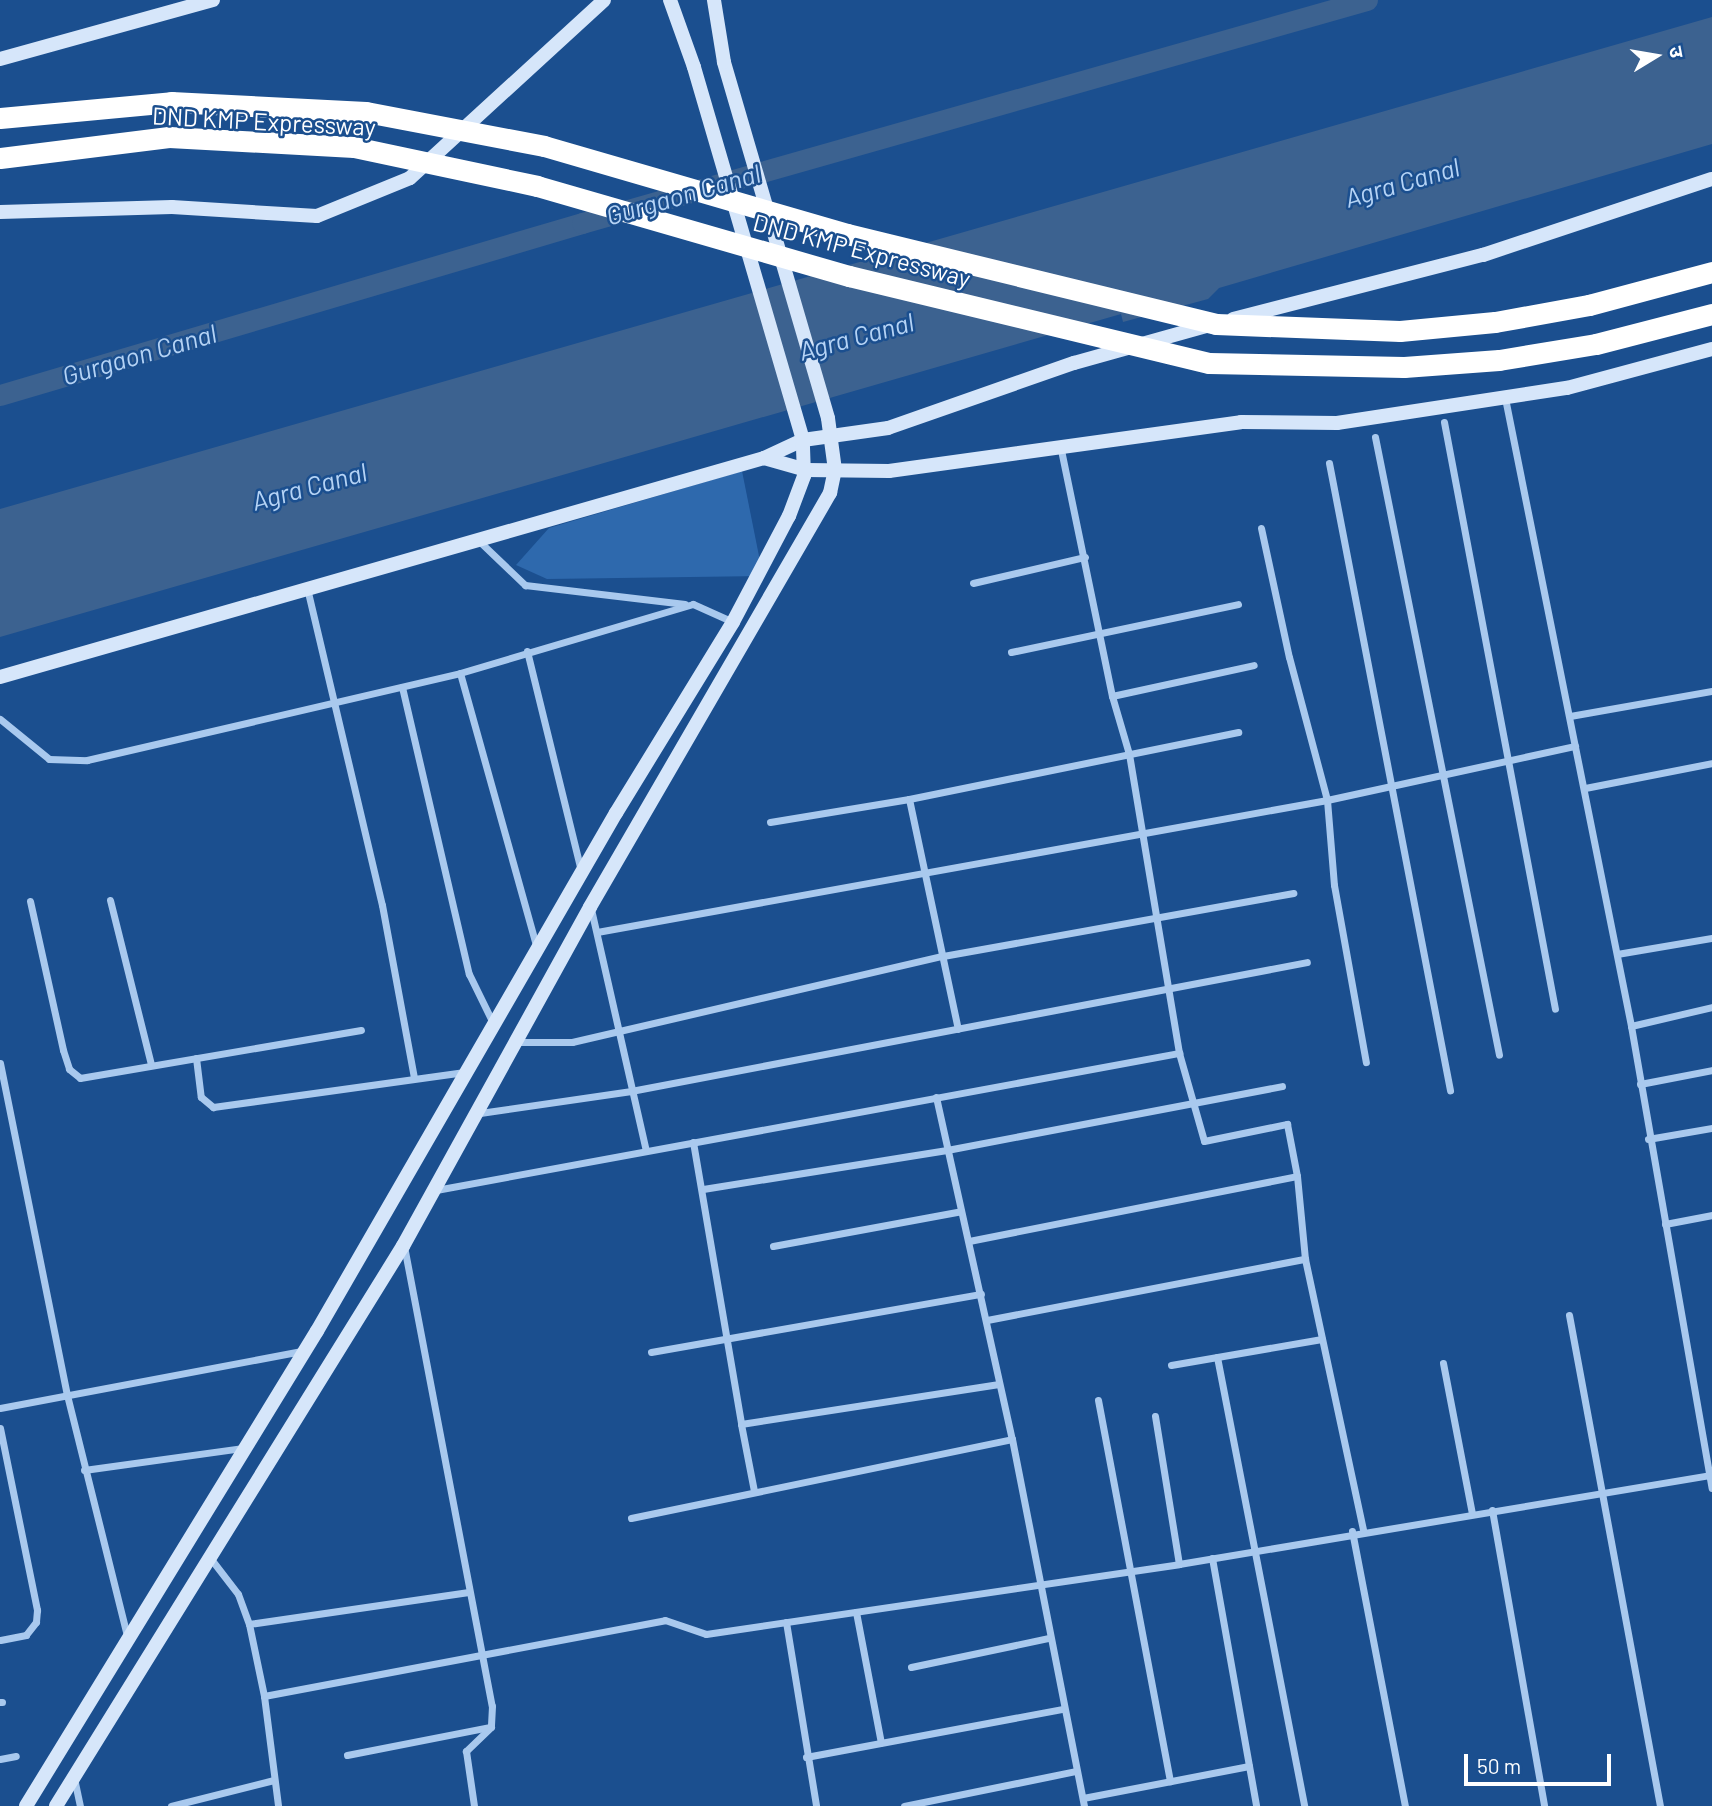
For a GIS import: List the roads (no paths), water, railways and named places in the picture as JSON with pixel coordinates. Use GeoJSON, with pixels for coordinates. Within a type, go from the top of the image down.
{"type":"FeatureCollection","features":[{"type":"Feature","properties":{"kind":"highway","name":"DND KMP Expressway"},"geometry":{"type":"LineString","coordinates":[[0,118],[171,102],[366,112],[544,146],[847,234],[1216,324],[1400,331],[1496,321],[1589,305],[1712,272]]}},
{"type":"Feature","properties":{"kind":"highway","name":"DND KMP Expressway"},"geometry":{"type":"LineString","coordinates":[[0,158],[169,137],[354,147],[537,186],[849,276],[1209,363],[1404,367],[1499,360],[1596,344],[1712,314]]}},
{"type":"Feature","properties":{"kind":"street"},"geometry":{"type":"LineString","coordinates":[[0,59],[213,0]]}},
{"type":"Feature","properties":{"kind":"street"},"geometry":{"type":"LineString","coordinates":[[0,212],[172,206],[317,216],[410,178],[604,0]]}},
{"type":"Feature","properties":{"kind":"street"},"geometry":{"type":"LineString","coordinates":[[26,1806],[305,1351],[582,875],[733,622],[789,516],[806,470],[803,440],[694,66],[670,0]]}},
{"type":"Feature","properties":{"kind":"street"},"geometry":{"type":"LineString","coordinates":[[56,1806],[403,1246],[432,1191],[480,1113],[590,907],[780,584],[830,493],[835,470],[828,418],[724,62],[714,0]]}},
{"type":"Feature","properties":{"kind":"street"},"geometry":{"type":"LineString","coordinates":[[0,677],[476,538],[764,458],[803,440],[888,429],[1074,363],[1483,255],[1712,179]]}},
{"type":"Feature","properties":{"kind":"street"},"geometry":{"type":"LineString","coordinates":[[764,458],[806,470],[910,469],[1060,444],[1241,422],[1336,423],[1567,388],[1712,349]]}},
{"type":"Feature","properties":{"kind":"street"},"geometry":{"type":"LineString","coordinates":[[1505,398],[1631,1026],[1648,1139],[1712,1488]]}},
{"type":"Feature","properties":{"kind":"street"},"geometry":{"type":"LineString","coordinates":[[1444,422],[1555,1009]]}},
{"type":"Feature","properties":{"kind":"street"},"geometry":{"type":"LineString","coordinates":[[1374,437],[1499,1055]]}},
{"type":"Feature","properties":{"kind":"street"},"geometry":{"type":"LineString","coordinates":[[1060,444],[1112,696],[1129,754],[1179,1053],[1204,1141],[1287,1124],[1297,1176],[1305,1259],[1363,1530]]}},
{"type":"Feature","properties":{"kind":"street"},"geometry":{"type":"LineString","coordinates":[[1329,463],[1388,785],[1450,1090]]}},
{"type":"Feature","properties":{"kind":"street"},"geometry":{"type":"LineString","coordinates":[[1261,527],[1289,657],[1327,800],[1334,885],[1366,1062]]}},
{"type":"Feature","properties":{"kind":"street"},"geometry":{"type":"LineString","coordinates":[[476,538],[525,585],[550,592],[693,604],[733,622]]}},
{"type":"Feature","properties":{"kind":"street"},"geometry":{"type":"LineString","coordinates":[[973,583],[1084,557]]}},
{"type":"Feature","properties":{"kind":"street"},"geometry":{"type":"LineString","coordinates":[[306,588],[337,703],[382,905],[414,1077]]}},
{"type":"Feature","properties":{"kind":"street"},"geometry":{"type":"LineString","coordinates":[[0,719],[49,759],[64,762],[337,703],[460,673],[693,604]]}},
{"type":"Feature","properties":{"kind":"street"},"geometry":{"type":"LineString","coordinates":[[1011,652],[1238,604]]}},
{"type":"Feature","properties":{"kind":"street"},"geometry":{"type":"LineString","coordinates":[[527,651],[582,875]]}},
{"type":"Feature","properties":{"kind":"street"},"geometry":{"type":"LineString","coordinates":[[1112,696],[1254,664]]}},
{"type":"Feature","properties":{"kind":"street"},"geometry":{"type":"LineString","coordinates":[[460,673],[538,953]]}},
{"type":"Feature","properties":{"kind":"street"},"geometry":{"type":"LineString","coordinates":[[402,687],[469,974],[495,1026]]}},
{"type":"Feature","properties":{"kind":"street"},"geometry":{"type":"LineString","coordinates":[[1570,716],[1712,691]]}},
{"type":"Feature","properties":{"kind":"street"},"geometry":{"type":"LineString","coordinates":[[770,822],[909,799],[1238,733]]}},
{"type":"Feature","properties":{"kind":"street"},"geometry":{"type":"LineString","coordinates":[[597,932],[926,875],[1327,800],[1575,746]]}},
{"type":"Feature","properties":{"kind":"street"},"geometry":{"type":"LineString","coordinates":[[1585,788],[1712,763]]}},
{"type":"Feature","properties":{"kind":"street"},"geometry":{"type":"LineString","coordinates":[[909,799],[958,1029]]}},
{"type":"Feature","properties":{"kind":"street"},"geometry":{"type":"LineString","coordinates":[[517,1042],[560,1044],[943,956],[1293,892]]}},
{"type":"Feature","properties":{"kind":"street"},"geometry":{"type":"LineString","coordinates":[[110,900],[151,1065]]}},
{"type":"Feature","properties":{"kind":"street"},"geometry":{"type":"LineString","coordinates":[[30,901],[73,1075],[85,1078],[361,1030]]}},
{"type":"Feature","properties":{"kind":"street"},"geometry":{"type":"LineString","coordinates":[[590,907],[646,1151]]}},
{"type":"Feature","properties":{"kind":"street"},"geometry":{"type":"LineString","coordinates":[[1617,954],[1712,938]]}},
{"type":"Feature","properties":{"kind":"street"},"geometry":{"type":"LineString","coordinates":[[480,1113],[631,1091],[1307,962]]}},
{"type":"Feature","properties":{"kind":"street"},"geometry":{"type":"LineString","coordinates":[[1631,1026],[1712,1007]]}},
{"type":"Feature","properties":{"kind":"street"},"geometry":{"type":"LineString","coordinates":[[432,1191],[1179,1053]]}},
{"type":"Feature","properties":{"kind":"street"},"geometry":{"type":"LineString","coordinates":[[195,1058],[201,1097],[213,1107],[468,1071]]}},
{"type":"Feature","properties":{"kind":"street"},"geometry":{"type":"LineString","coordinates":[[0,1063],[67,1395],[128,1638]]}},
{"type":"Feature","properties":{"kind":"street"},"geometry":{"type":"LineString","coordinates":[[1640,1084],[1712,1070]]}},
{"type":"Feature","properties":{"kind":"street"},"geometry":{"type":"LineString","coordinates":[[703,1189],[947,1150],[1194,1106],[1282,1086]]}},
{"type":"Feature","properties":{"kind":"street"},"geometry":{"type":"LineString","coordinates":[[936,1097],[1012,1439],[1062,1709],[1084,1802],[1170,1781],[1249,1766]]}},
{"type":"Feature","properties":{"kind":"street"},"geometry":{"type":"LineString","coordinates":[[1648,1139],[1712,1128]]}},
{"type":"Feature","properties":{"kind":"street"},"geometry":{"type":"LineString","coordinates":[[693,1142],[754,1491]]}},
{"type":"Feature","properties":{"kind":"street"},"geometry":{"type":"LineString","coordinates":[[969,1241],[1297,1176]]}},
{"type":"Feature","properties":{"kind":"street"},"geometry":{"type":"LineString","coordinates":[[773,1246],[961,1211]]}},
{"type":"Feature","properties":{"kind":"street"},"geometry":{"type":"LineString","coordinates":[[1665,1224],[1712,1214]]}},
{"type":"Feature","properties":{"kind":"street"},"geometry":{"type":"LineString","coordinates":[[403,1246],[492,1706],[491,1727],[466,1751],[474,1806]]}},
{"type":"Feature","properties":{"kind":"street"},"geometry":{"type":"LineString","coordinates":[[987,1320],[1305,1259]]}},
{"type":"Feature","properties":{"kind":"street"},"geometry":{"type":"LineString","coordinates":[[651,1352],[981,1294]]}},
{"type":"Feature","properties":{"kind":"street"},"geometry":{"type":"LineString","coordinates":[[1569,1315],[1660,1806]]}},
{"type":"Feature","properties":{"kind":"street"},"geometry":{"type":"LineString","coordinates":[[1171,1365],[1322,1339]]}},
{"type":"Feature","properties":{"kind":"street"},"geometry":{"type":"LineString","coordinates":[[0,1408],[305,1351]]}},
{"type":"Feature","properties":{"kind":"street"},"geometry":{"type":"LineString","coordinates":[[1217,1357],[1304,1806]]}},
{"type":"Feature","properties":{"kind":"street"},"geometry":{"type":"LineString","coordinates":[[1443,1363],[1472,1513]]}},
{"type":"Feature","properties":{"kind":"street"},"geometry":{"type":"LineString","coordinates":[[741,1424],[999,1384]]}},
{"type":"Feature","properties":{"kind":"street"},"geometry":{"type":"LineString","coordinates":[[1098,1400],[1128,1571],[1170,1781]]}},
{"type":"Feature","properties":{"kind":"street"},"geometry":{"type":"LineString","coordinates":[[1155,1416],[1179,1564]]}},
{"type":"Feature","properties":{"kind":"street"},"geometry":{"type":"LineString","coordinates":[[0,1428],[37,1610],[36,1622],[26,1635],[0,1640]]}},
{"type":"Feature","properties":{"kind":"street"},"geometry":{"type":"LineString","coordinates":[[631,1518],[1012,1439]]}},
{"type":"Feature","properties":{"kind":"street"},"geometry":{"type":"LineString","coordinates":[[84,1470],[244,1448]]}},
{"type":"Feature","properties":{"kind":"street"},"geometry":{"type":"LineString","coordinates":[[264,1696],[665,1620],[706,1634],[1040,1582],[1179,1564],[1352,1531],[1710,1475]]}},
{"type":"Feature","properties":{"kind":"street"},"geometry":{"type":"LineString","coordinates":[[1492,1510],[1544,1806]]}},
{"type":"Feature","properties":{"kind":"street"},"geometry":{"type":"LineString","coordinates":[[1352,1531],[1405,1806]]}},
{"type":"Feature","properties":{"kind":"street"},"geometry":{"type":"LineString","coordinates":[[1212,1558],[1256,1806]]}},
{"type":"Feature","properties":{"kind":"street"},"geometry":{"type":"LineString","coordinates":[[211,1559],[232,1584],[249,1624],[264,1696],[278,1806]]}},
{"type":"Feature","properties":{"kind":"street"},"geometry":{"type":"LineString","coordinates":[[249,1624],[469,1592]]}},
{"type":"Feature","properties":{"kind":"street"},"geometry":{"type":"LineString","coordinates":[[856,1612],[881,1743]]}},
{"type":"Feature","properties":{"kind":"street"},"geometry":{"type":"LineString","coordinates":[[786,1622],[816,1806]]}},
{"type":"Feature","properties":{"kind":"street"},"geometry":{"type":"LineString","coordinates":[[911,1667],[1049,1638]]}},
{"type":"Feature","properties":{"kind":"street"},"geometry":{"type":"LineString","coordinates":[[806,1757],[1062,1709]]}},
{"type":"Feature","properties":{"kind":"street"},"geometry":{"type":"LineString","coordinates":[[347,1755],[491,1727]]}},
{"type":"Feature","properties":{"kind":"street"},"geometry":{"type":"LineString","coordinates":[[0,1759],[16,1756]]}},
{"type":"Feature","properties":{"kind":"street"},"geometry":{"type":"LineString","coordinates":[[904,1806],[1076,1771]]}},
{"type":"Feature","properties":{"kind":"street"},"geometry":{"type":"LineString","coordinates":[[74,1777],[80,1806]]}},
{"type":"Feature","properties":{"kind":"street"},"geometry":{"type":"LineString","coordinates":[[171,1806],[274,1780]]}},
{"type":"Feature","properties":{"kind":"water","name":"Agra Canal"},"geometry":{"type":"Polygon","coordinates":[[[1712,17],[1712,144],[1219,288],[1208,299],[1123,322],[1121,314],[0,637],[0,509],[1712,17]]]}},
{"type":"Feature","properties":{"kind":"waterway","name":"Gurgaon Canal"},"geometry":{"type":"LineString","coordinates":[[0,395],[582,223],[1367,0]]}}]}
